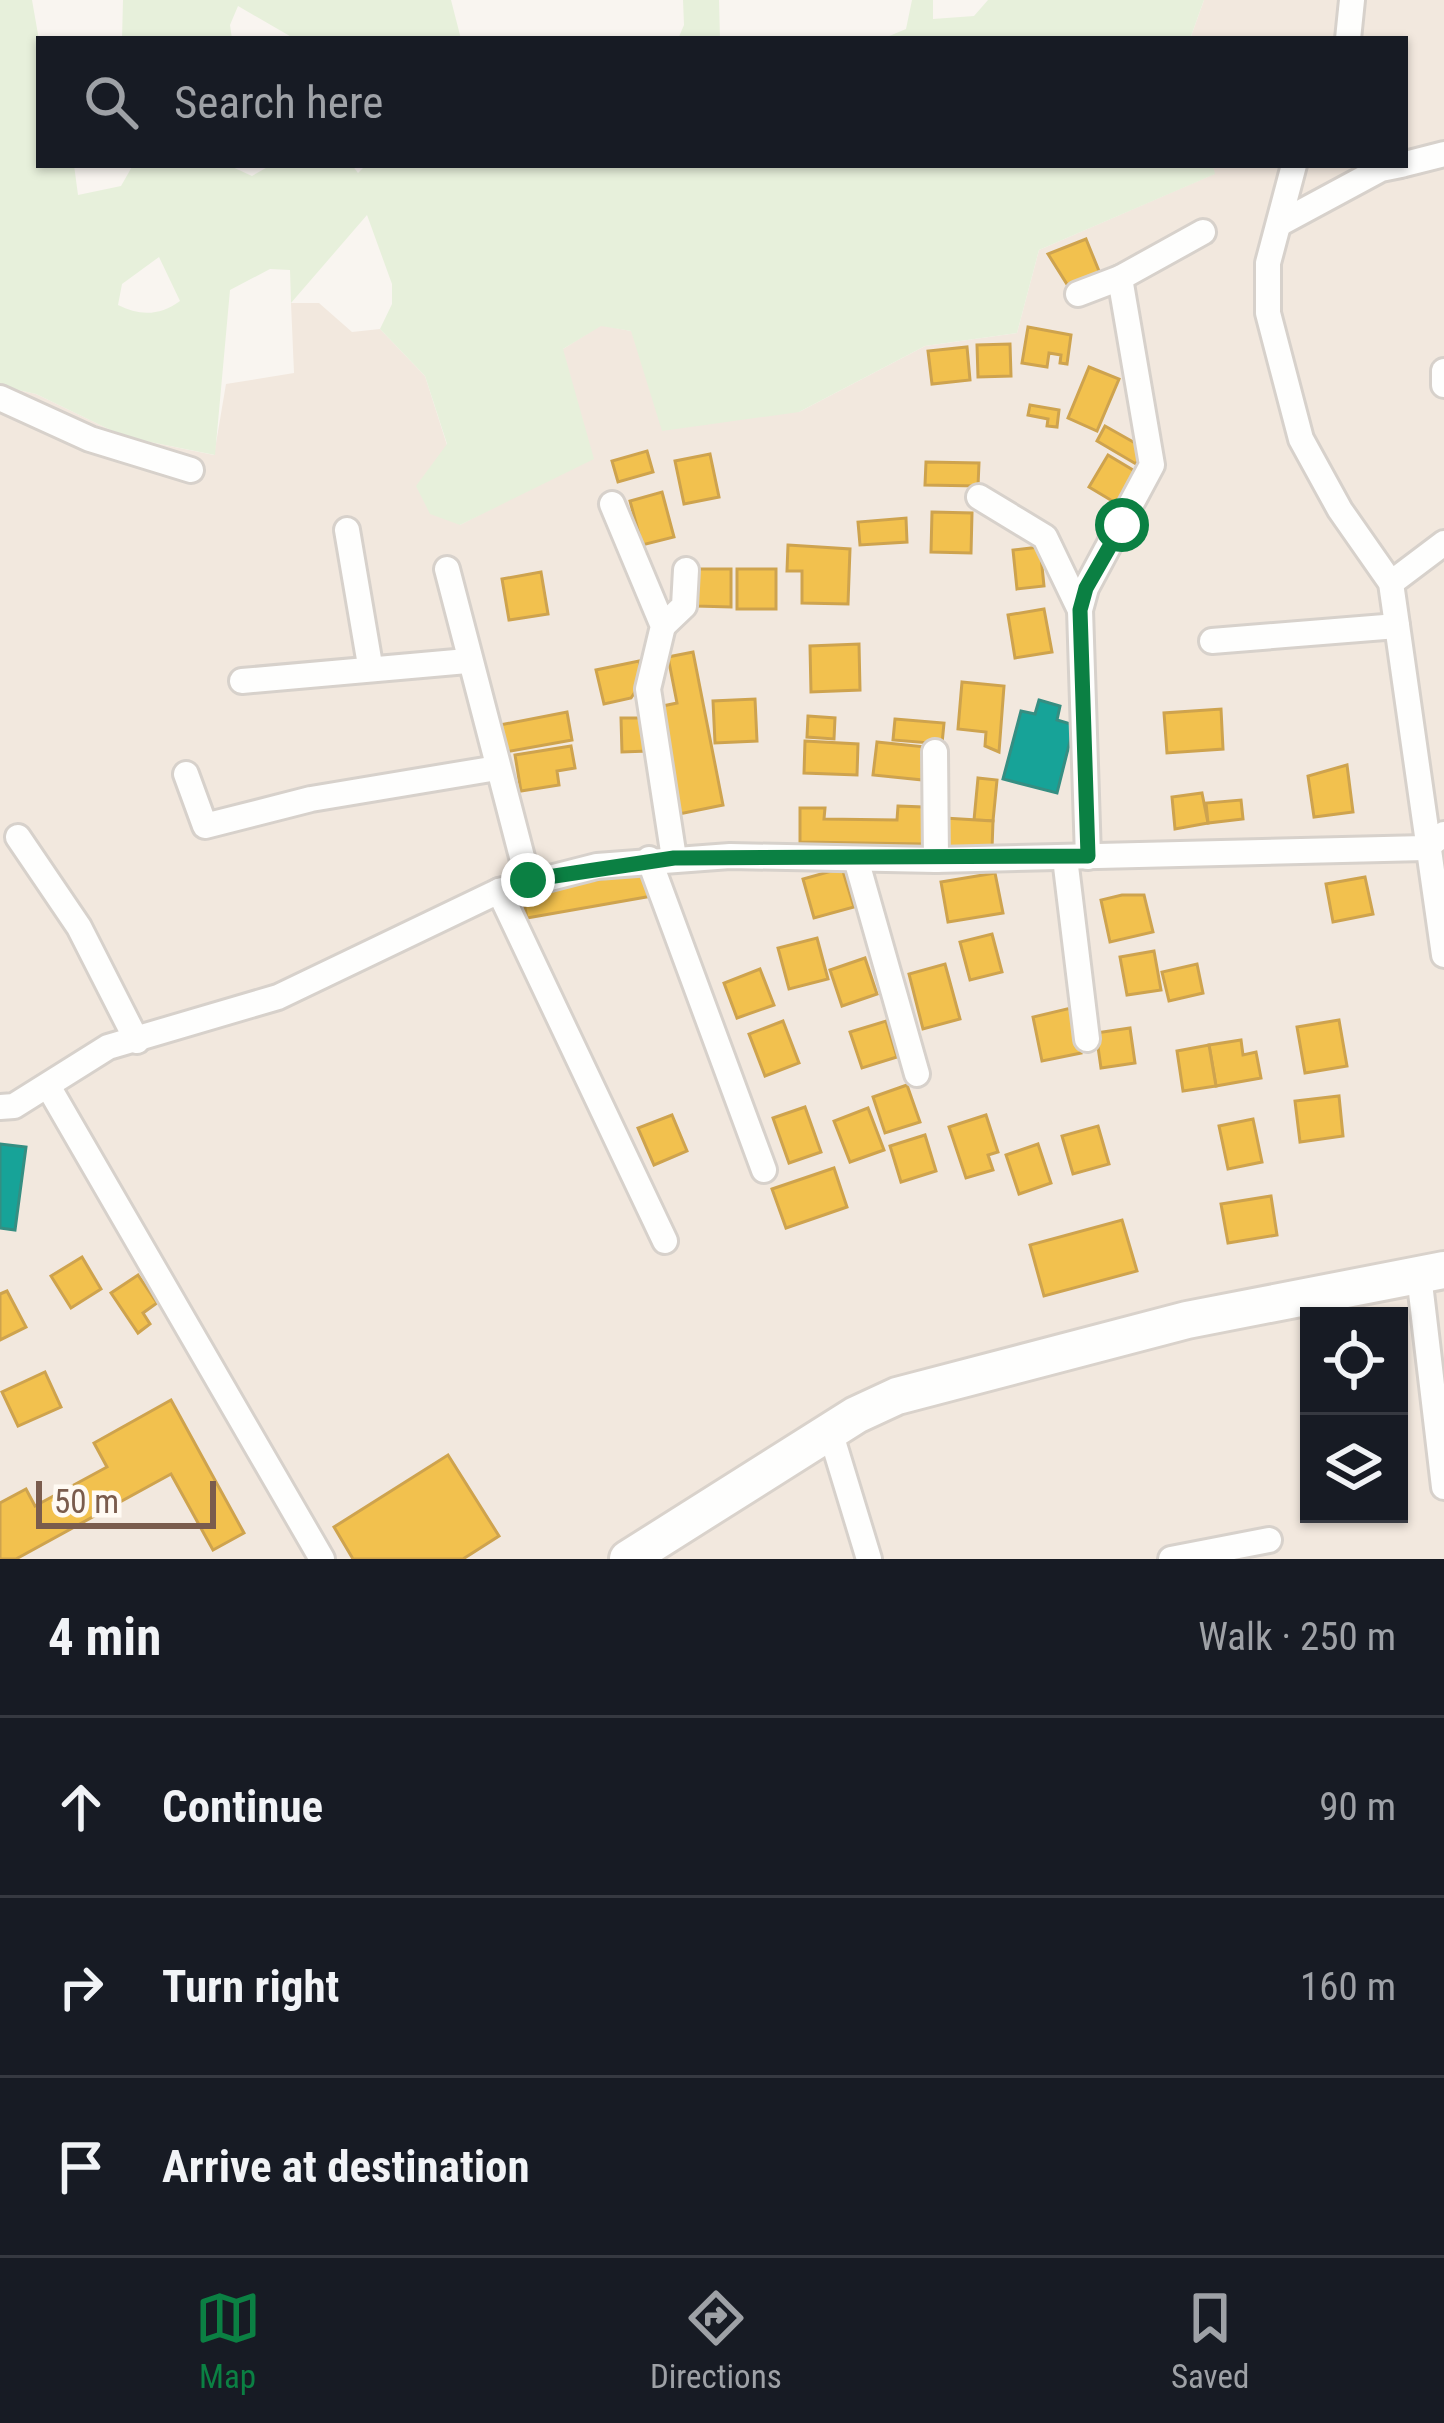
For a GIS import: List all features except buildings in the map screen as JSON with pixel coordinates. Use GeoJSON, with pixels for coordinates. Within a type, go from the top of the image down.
{"type":"FeatureCollection","features":[{"type":"Feature","properties":{"kind":"main road"},"geometry":{"type":"LineString","coordinates":[[628,1559],[830,1431],[919,1390],[1187,1320],[1431,1272]]}},
{"type":"Feature","properties":{"kind":"street"},"geometry":{"type":"LineString","coordinates":[[1348,36],[1352,0]]}},
{"type":"Feature","properties":{"kind":"street"},"geometry":{"type":"LineString","coordinates":[[1408,164],[1444,154]]}},
{"type":"Feature","properties":{"kind":"street"},"geometry":{"type":"LineString","coordinates":[[1293,168],[1268,263],[1268,314],[1301,439],[1340,510],[1391,583],[1434,841],[1444,955]]}},
{"type":"Feature","properties":{"kind":"street"},"geometry":{"type":"LineString","coordinates":[[1279,224],[1386,168]]}},
{"type":"Feature","properties":{"kind":"street"},"geometry":{"type":"LineString","coordinates":[[1078,294],[1120,278],[1203,232]]}},
{"type":"Feature","properties":{"kind":"street"},"geometry":{"type":"LineString","coordinates":[[1087,1039],[1076,857],[1080,610],[1086,588],[1153,466],[1120,278]]}},
{"type":"Feature","properties":{"kind":"street"},"geometry":{"type":"LineString","coordinates":[[1444,371],[1444,385]]}},
{"type":"Feature","properties":{"kind":"street"},"geometry":{"type":"LineString","coordinates":[[0,398],[90,439],[191,470]]}},
{"type":"Feature","properties":{"kind":"street"},"geometry":{"type":"LineString","coordinates":[[980,496],[1045,537],[1080,610]]}},
{"type":"Feature","properties":{"kind":"street"},"geometry":{"type":"LineString","coordinates":[[612,504],[663,626]]}},
{"type":"Feature","properties":{"kind":"street"},"geometry":{"type":"LineString","coordinates":[[346,530],[370,665]]}},
{"type":"Feature","properties":{"kind":"street"},"geometry":{"type":"LineString","coordinates":[[1391,583],[1444,543]]}},
{"type":"Feature","properties":{"kind":"street"},"geometry":{"type":"LineString","coordinates":[[447,569],[467,661],[528,880]]}},
{"type":"Feature","properties":{"kind":"street"},"geometry":{"type":"LineString","coordinates":[[686,570],[684,606],[663,626],[648,688],[661,858],[764,1170]]}},
{"type":"Feature","properties":{"kind":"street"},"geometry":{"type":"LineString","coordinates":[[1212,641],[1397,626]]}},
{"type":"Feature","properties":{"kind":"street"},"geometry":{"type":"LineString","coordinates":[[242,681],[370,665],[467,661]]}},
{"type":"Feature","properties":{"kind":"street"},"geometry":{"type":"LineString","coordinates":[[935,752],[936,860]]}},
{"type":"Feature","properties":{"kind":"street"},"geometry":{"type":"LineString","coordinates":[[186,774],[205,826],[311,799],[496,768]]}},
{"type":"Feature","properties":{"kind":"street"},"geometry":{"type":"LineString","coordinates":[[18,837],[79,927],[137,1041]]}},
{"type":"Feature","properties":{"kind":"street"},"geometry":{"type":"LineString","coordinates":[[0,1107],[14,1106],[108,1046],[278,997],[528,880],[661,858],[1076,857],[1434,841]]}},
{"type":"Feature","properties":{"kind":"street"},"geometry":{"type":"LineString","coordinates":[[856,859],[917,1075]]}},
{"type":"Feature","properties":{"kind":"street"},"geometry":{"type":"LineString","coordinates":[[500,891],[665,1240]]}},
{"type":"Feature","properties":{"kind":"street"},"geometry":{"type":"LineString","coordinates":[[48,1086],[322,1559]]}},
{"type":"Feature","properties":{"kind":"street"},"geometry":{"type":"LineString","coordinates":[[1431,1272],[1443,1480]]}},
{"type":"Feature","properties":{"kind":"street"},"geometry":{"type":"LineString","coordinates":[[830,1431],[869,1559]]}},
{"type":"Feature","properties":{"kind":"street"},"geometry":{"type":"LineString","coordinates":[[1171,1559],[1269,1540]]}},
{"type":"Feature","properties":{"kind":"shaded area"},"geometry":{"type":"Polygon","coordinates":[[[1204,0],[1444,0],[1444,1559],[0,1559],[0,386],[36,394],[125,437],[214,455],[226,384],[294,373],[291,303],[319,303],[352,332],[380,329],[425,376],[447,445],[460,525],[523,492],[563,349],[601,325],[631,331],[799,412],[925,346],[1017,333],[1039,250],[1214,174],[1213,168],[1408,168],[1408,36],[1191,36],[1204,0]]]}},
{"type":"Feature","properties":{"kind":"green space"},"geometry":{"type":"Polygon","coordinates":[[[0,0],[32,0],[38,36],[36,168],[74,168],[78,195],[121,186],[131,168],[235,168],[252,176],[266,168],[354,168],[358,173],[363,168],[1214,168],[1215,174],[1039,250],[1017,333],[925,346],[799,412],[662,431],[631,331],[601,326],[563,349],[594,459],[460,525],[430,514],[416,486],[447,444],[425,376],[380,329],[392,304],[392,284],[367,215],[291,303],[290,270],[270,269],[230,290],[215,455],[125,437],[36,394],[0,386],[0,0]],[[159,257],[122,284],[118,305],[149,313],[180,301],[159,257]]]}},
{"type":"Feature","properties":{"kind":"green space"},"geometry":{"type":"Polygon","coordinates":[[[123,0],[451,0],[460,36],[290,36],[238,6],[230,25],[232,36],[122,36],[123,0]]]}},
{"type":"Feature","properties":{"kind":"green space"},"geometry":{"type":"Polygon","coordinates":[[[683,0],[719,0],[720,36],[679,36],[683,0]]]}},
{"type":"Feature","properties":{"kind":"green space"},"geometry":{"type":"Polygon","coordinates":[[[912,0],[933,0],[933,19],[974,16],[988,0],[1204,0],[1191,36],[889,36],[906,29],[912,0]]]}},
{"type":"Feature","properties":{"kind":"route"},"geometry":{"type":"LineString","coordinates":[[528,880],[649,859],[1088,856],[1080,610],[1086,588],[1122,525]]}}]}
